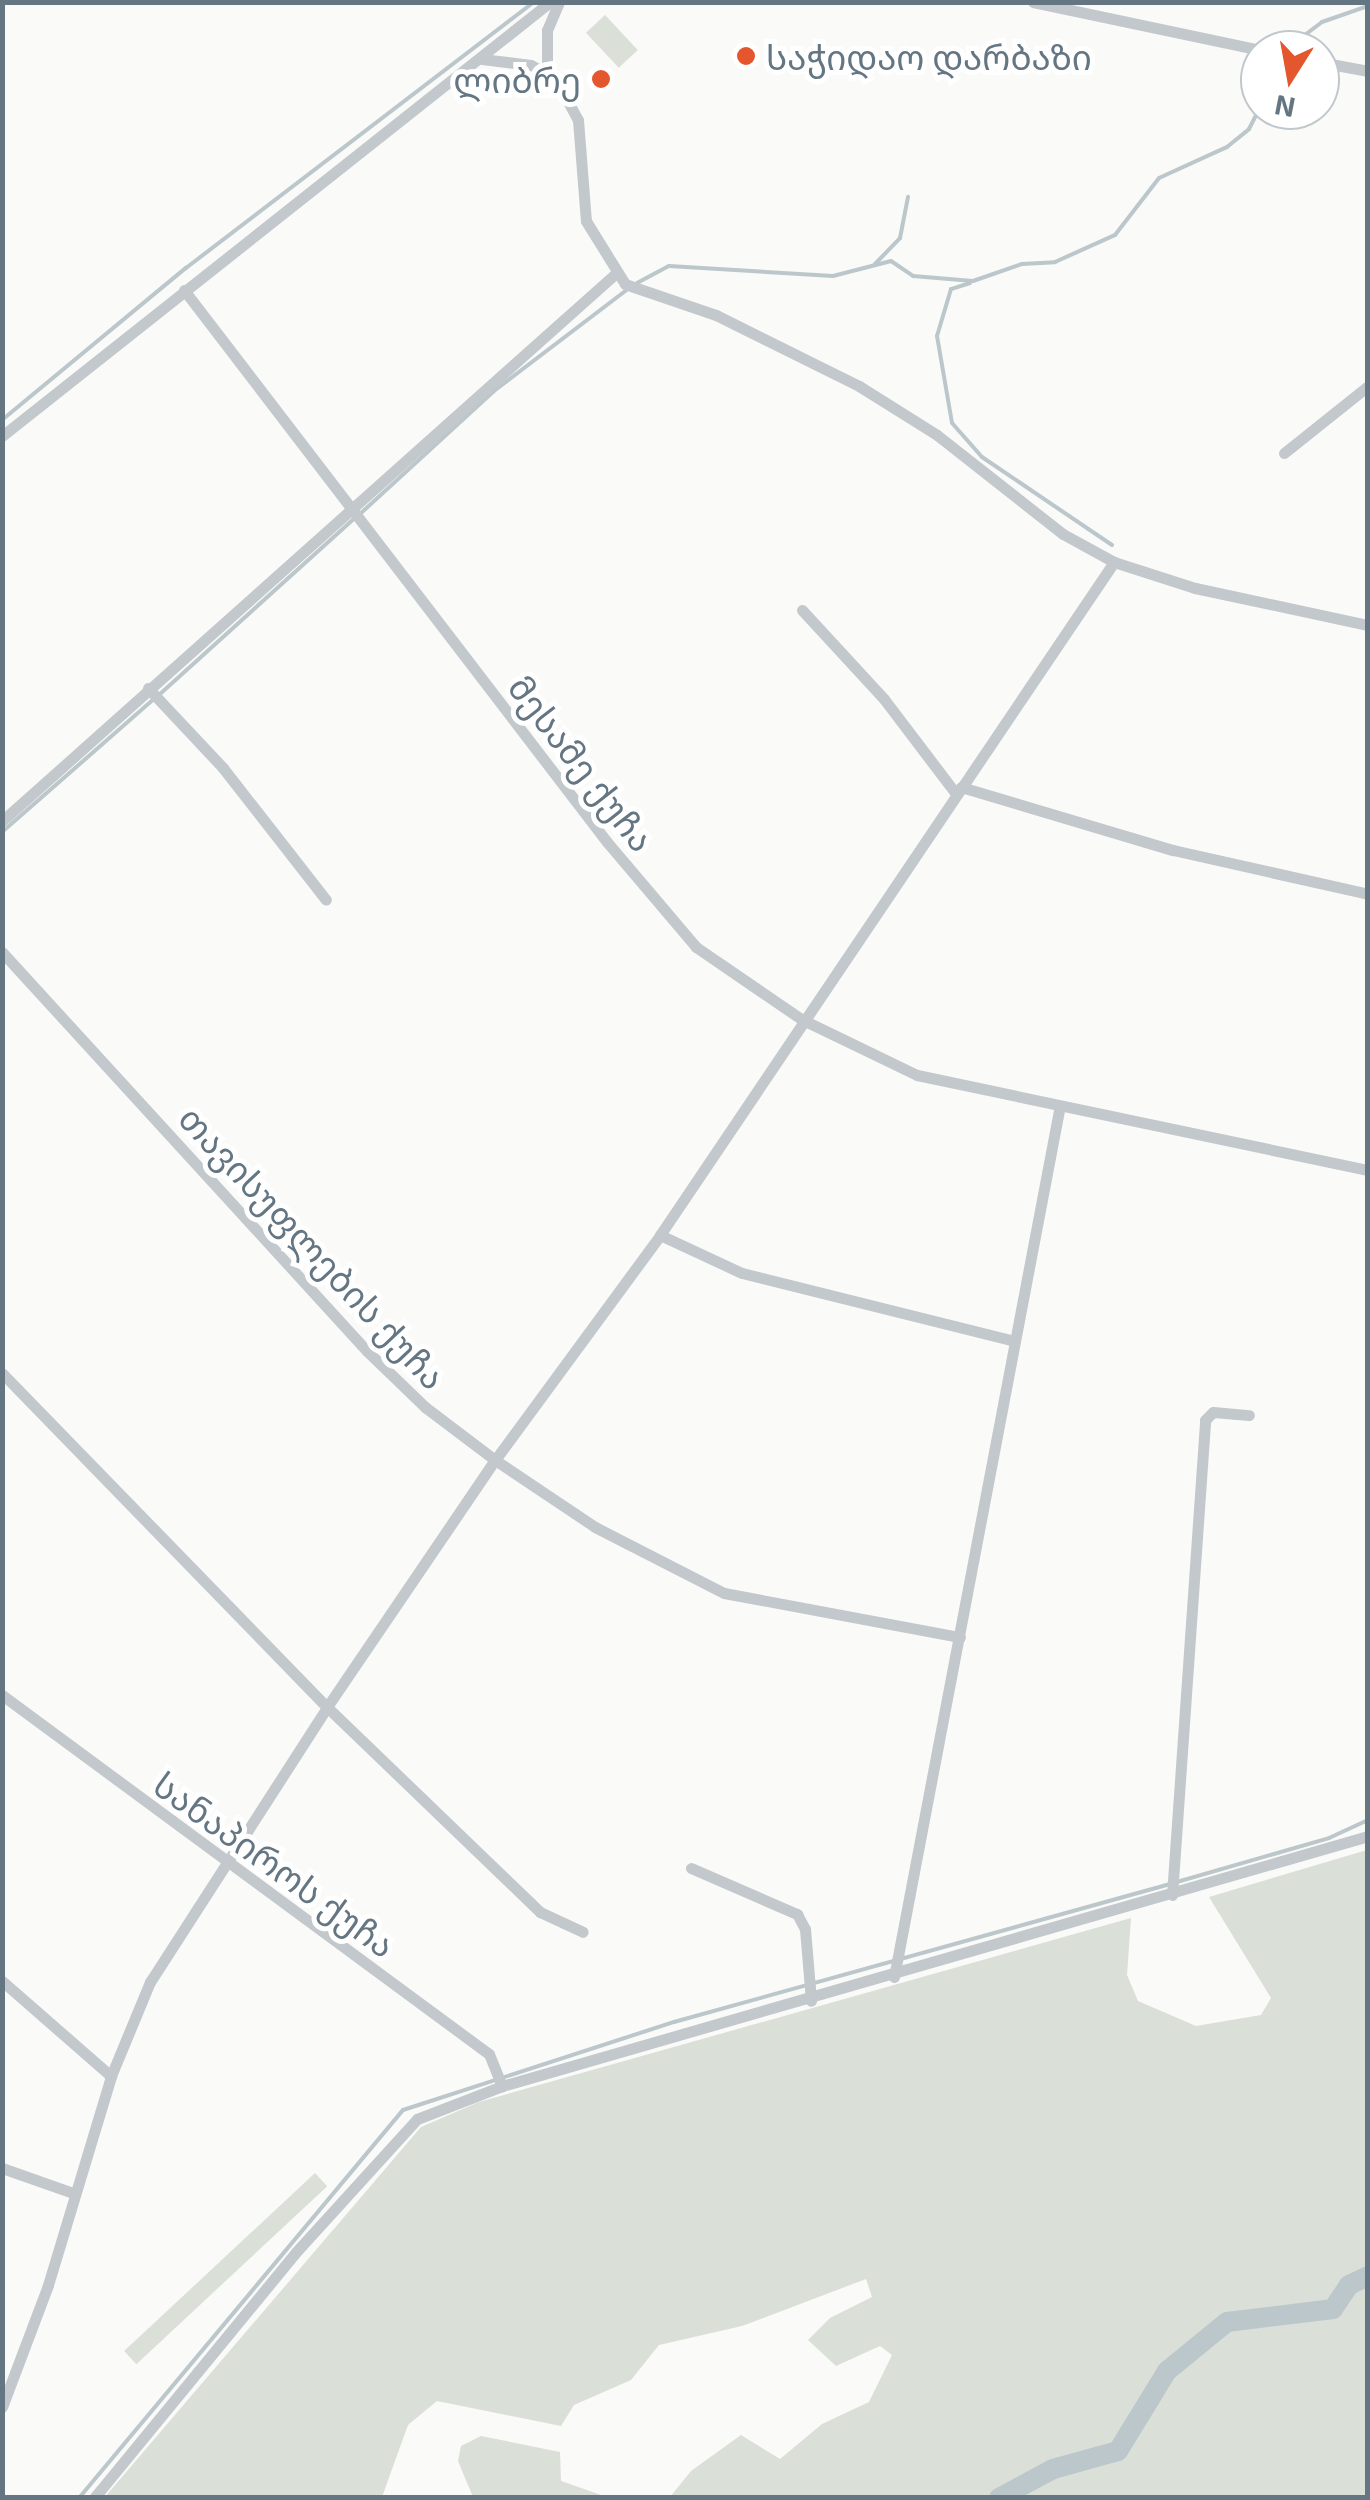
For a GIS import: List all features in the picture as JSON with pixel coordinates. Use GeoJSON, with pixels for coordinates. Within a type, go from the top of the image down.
{"type":"FeatureCollection","features":[{"type":"Feature","properties":{"kind":"street"},"geometry":{"type":"LineString","coordinates":[[2,436],[550,2]]}},
{"type":"Feature","properties":{"kind":"street"},"geometry":{"type":"LineString","coordinates":[[558,2],[547,30],[552,76],[578,120],[586,221],[615,274],[635,289],[716,316],[858,386],[937,435],[1064,534],[1114,562],[1195,588],[1368,624]]}},
{"type":"Feature","properties":{"kind":"street"},"geometry":{"type":"LineString","coordinates":[[1033,2],[1240,45]]}},
{"type":"Feature","properties":{"kind":"street"},"geometry":{"type":"LineString","coordinates":[[482,59],[531,65],[552,76]]}},
{"type":"Feature","properties":{"kind":"street"},"geometry":{"type":"LineString","coordinates":[[1340,66],[1368,72]]}},
{"type":"Feature","properties":{"kind":"street"},"geometry":{"type":"LineString","coordinates":[[2,821],[351,504],[615,274]]}},
{"type":"Feature","properties":{"kind":"street","name":"მესამე ქუჩა"},"geometry":{"type":"LineString","coordinates":[[184,290],[648,893],[696,947],[801,1019],[917,1075],[1058,1110],[1368,1170]]}},
{"type":"Feature","properties":{"kind":"street"},"geometry":{"type":"LineString","coordinates":[[1284,453],[1368,386]]}},
{"type":"Feature","properties":{"kind":"street"},"geometry":{"type":"LineString","coordinates":[[2,2408],[48,2285],[111,2076],[150,1982],[223,1862],[327,1706],[495,1460],[660,1235],[801,1019],[1114,562]]}},
{"type":"Feature","properties":{"kind":"street"},"geometry":{"type":"LineString","coordinates":[[802,610],[884,700],[958,791],[1173,850],[1368,894]]}},
{"type":"Feature","properties":{"kind":"street"},"geometry":{"type":"LineString","coordinates":[[148,688],[223,768],[326,900]]}},
{"type":"Feature","properties":{"kind":"street","name":"თავისუფლების ქუჩა"},"geometry":{"type":"LineString","coordinates":[[2,952],[367,1350],[425,1408],[495,1460],[595,1527],[724,1593],[960,1637]]}},
{"type":"Feature","properties":{"kind":"street"},"geometry":{"type":"LineString","coordinates":[[894,1977],[960,1637],[1010,1340],[1058,1110]]}},
{"type":"Feature","properties":{"kind":"street"},"geometry":{"type":"LineString","coordinates":[[660,1235],[742,1272],[1010,1340]]}},
{"type":"Feature","properties":{"kind":"street"},"geometry":{"type":"LineString","coordinates":[[2,1373],[327,1706],[540,1912],[584,1932]]}},
{"type":"Feature","properties":{"kind":"street"},"geometry":{"type":"LineString","coordinates":[[1172,1896],[1205,1420],[1213,1412],[1249,1415]]}},
{"type":"Feature","properties":{"kind":"street","name":"სანაპიროს ქუჩა"},"geometry":{"type":"LineString","coordinates":[[2,1696],[223,1862],[490,2054],[502,2086]]}},
{"type":"Feature","properties":{"kind":"street"},"geometry":{"type":"LineString","coordinates":[[94,2498],[400,2133],[440,2108],[502,2086],[894,1977],[1364,1836]]}},
{"type":"Feature","properties":{"kind":"street"},"geometry":{"type":"LineString","coordinates":[[691,1868],[797,1914],[805,1929],[811,2001]]}},
{"type":"Feature","properties":{"kind":"street"},"geometry":{"type":"LineString","coordinates":[[2,1981],[111,2076]]}},
{"type":"Feature","properties":{"kind":"street"},"geometry":{"type":"LineString","coordinates":[[2,2168],[73,2193]]}},
{"type":"Feature","properties":{"kind":"shaded area"},"geometry":{"type":"Polygon","coordinates":[[[605,15],[638,50],[619,68],[586,33],[605,15]]]}},
{"type":"Feature","properties":{"kind":"shaded area"},"geometry":{"type":"Polygon","coordinates":[[[1367,1850],[1367,2497],[670,2497],[691,2471],[741,2435],[780,2459],[822,2424],[869,2402],[892,2355],[880,2346],[836,2366],[808,2340],[830,2318],[872,2297],[866,2279],[742,2326],[659,2345],[631,2380],[574,2405],[561,2426],[437,2401],[408,2425],[382,2497],[104,2498],[421,2127],[479,2102],[1131,1918],[1127,1975],[1138,2001],[1196,2026],[1261,2015],[1271,1998],[1209,1897],[1367,1850]]]}},
{"type":"Feature","properties":{"kind":"shaded area"},"geometry":{"type":"Polygon","coordinates":[[[315,2173],[327,2186],[136,2364],[124,2351],[315,2173]]]}},
{"type":"Feature","properties":{"kind":"shaded area"},"geometry":{"type":"Polygon","coordinates":[[[481,2436],[560,2452],[561,2481],[607,2497],[473,2497],[458,2461],[461,2446],[481,2436]]]}},
{"type":"Feature","properties":{"kind":"waterway"},"geometry":{"type":"LineString","coordinates":[[2,420],[186,268],[534,2]]}},
{"type":"Feature","properties":{"kind":"waterway"},"geometry":{"type":"LineString","coordinates":[[1311,30],[1322,22],[1368,6]]}},
{"type":"Feature","properties":{"kind":"waterway"},"geometry":{"type":"LineString","coordinates":[[637,283],[669,266],[833,276],[891,261],[913,276],[973,281],[1022,264],[1055,262],[1115,235],[1159,178],[1227,147],[1248,130]]}},
{"type":"Feature","properties":{"kind":"waterway"},"geometry":{"type":"LineString","coordinates":[[875,264],[900,238],[908,197]]}},
{"type":"Feature","properties":{"kind":"waterway"},"geometry":{"type":"LineString","coordinates":[[970,283],[951,289],[937,336],[952,423],[982,457],[1112,545]]}},
{"type":"Feature","properties":{"kind":"waterway"},"geometry":{"type":"LineString","coordinates":[[361,513],[494,391],[629,288]]}},
{"type":"Feature","properties":{"kind":"waterway"},"geometry":{"type":"LineString","coordinates":[[160,694],[354,519]]}},
{"type":"Feature","properties":{"kind":"waterway"},"geometry":{"type":"LineString","coordinates":[[2,832],[153,700]]}},
{"type":"Feature","properties":{"kind":"waterway"},"geometry":{"type":"LineString","coordinates":[[79,2498],[403,2110],[674,2022],[1329,1838],[1368,1820]]}},
{"type":"Feature","properties":{"kind":"waterway"},"geometry":{"type":"LineString","coordinates":[[999,2498],[1053,2469],[1118,2451],[1167,2371],[1227,2322],[1333,2309],[1349,2285],[1368,2276]]}},
{"type":"Feature","properties":{"kind":"place","name":"საჭიდაო დარბაზი"},"geometry":{"type":"Point","coordinates":[746,56]}},
{"type":"Feature","properties":{"kind":"place","name":"ლიბრე"},"geometry":{"type":"Point","coordinates":[601,79]}}]}
